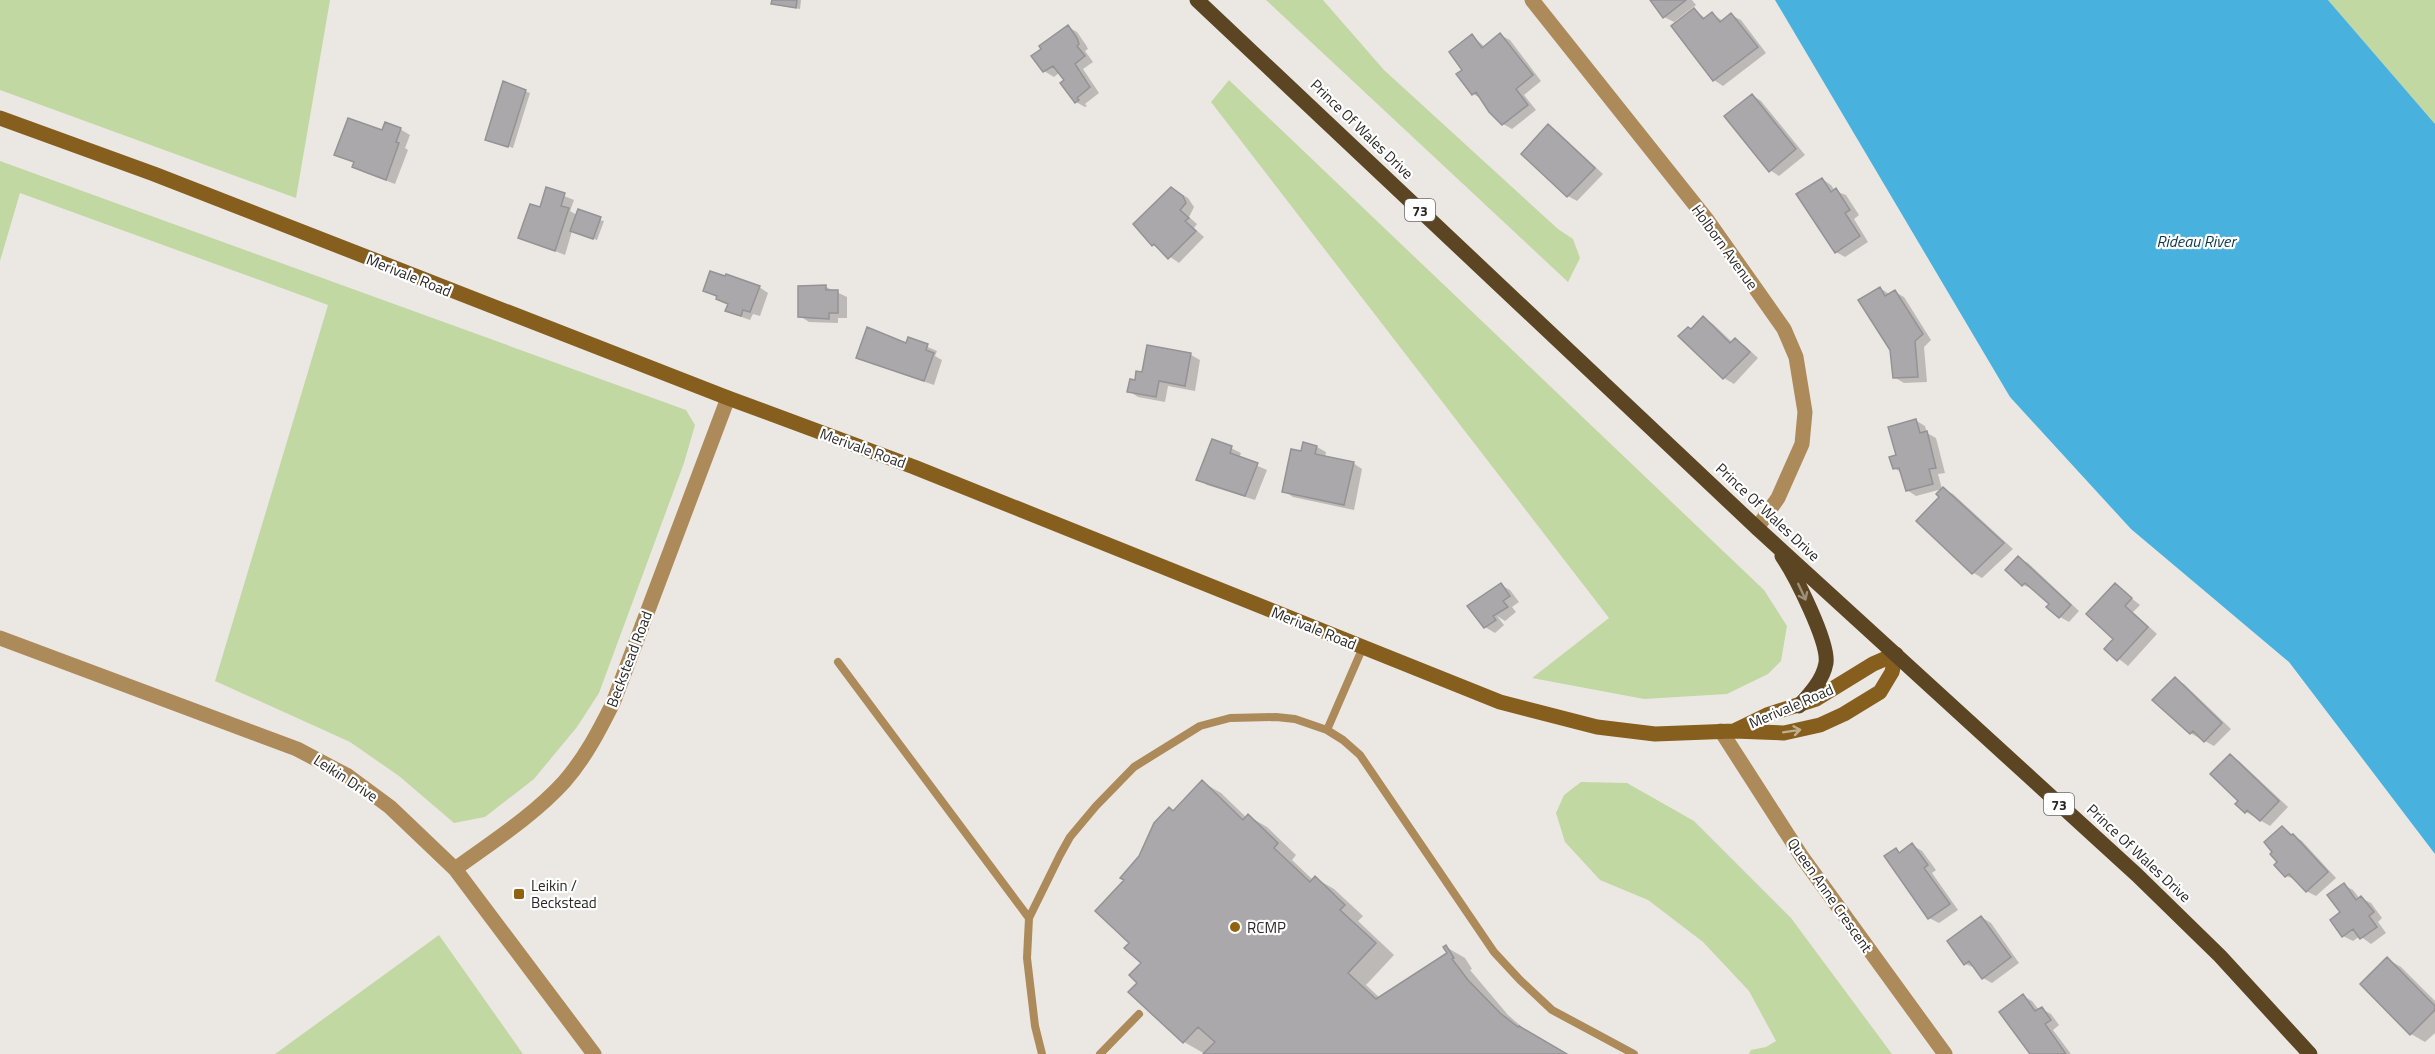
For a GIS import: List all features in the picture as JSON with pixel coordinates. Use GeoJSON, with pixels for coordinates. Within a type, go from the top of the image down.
{"type":"FeatureCollection","features":[{"type":"Feature","properties":{"kind":"main road","name":"Prince Of Wales Drive"},"geometry":{"type":"LineString","coordinates":[[1197,0],[1757,528],[2138,875],[2220,956],[2310,1054]]}},
{"type":"Feature","properties":{"kind":"main road","name":"Merivale Road"},"geometry":{"type":"LineString","coordinates":[[0,118],[154,174],[728,398],[914,467],[1500,702],[1597,727],[1655,734],[1728,731],[1784,733],[1820,725],[1880,693],[1892,672],[1896,654]]}},
{"type":"Feature","properties":{"kind":"main road"},"geometry":{"type":"LineString","coordinates":[[1772,541],[1813,616],[1826,656],[1823,671],[1815,687],[1799,706]]}},
{"type":"Feature","properties":{"kind":"main road","name":"Merivale Road"},"geometry":{"type":"LineString","coordinates":[[1728,731],[1767,715],[1799,706],[1830,692],[1873,664],[1896,654]]}},
{"type":"Feature","properties":{"kind":"street","name":"Holborn Avenue"},"geometry":{"type":"LineString","coordinates":[[1532,0],[1708,221],[1784,329],[1796,357],[1805,412],[1802,444],[1778,498],[1757,528]]}},
{"type":"Feature","properties":{"kind":"street","name":"Beckstead Road"},"geometry":{"type":"LineString","coordinates":[[455,869],[506,831],[563,783],[596,736],[613,703],[728,398]]}},
{"type":"Feature","properties":{"kind":"street","name":"Leikin Drive"},"geometry":{"type":"LineString","coordinates":[[0,638],[236,725],[324,762],[348,776],[390,807],[455,869],[594,1054]]}},
{"type":"Feature","properties":{"kind":"street","name":"Queen Anne Crescent"},"geometry":{"type":"LineString","coordinates":[[1728,731],[1802,858],[1945,1054]]}},
{"type":"Feature","properties":{"kind":"lane"},"geometry":{"type":"LineString","coordinates":[[1327,730],[1363,647]]}},
{"type":"Feature","properties":{"kind":"lane"},"geometry":{"type":"LineString","coordinates":[[838,662],[1029,918]]}},
{"type":"Feature","properties":{"kind":"lane"},"geometry":{"type":"LineString","coordinates":[[1042,1054],[1035,1026],[1028,958],[1029,918],[1048,876],[1070,837],[1134,767],[1200,726],[1230,718],[1276,717],[1295,719],[1327,730],[1360,755],[1494,952],[1552,1010],[1634,1054]]}},
{"type":"Feature","properties":{"kind":"lane"},"geometry":{"type":"LineString","coordinates":[[1101,1054],[1139,1014]]}},
{"type":"Feature","properties":{"kind":"green space"},"geometry":{"type":"Polygon","coordinates":[[[0,0],[330,0],[296,198],[0,90],[0,0]]]}},
{"type":"Feature","properties":{"kind":"green space"},"geometry":{"type":"Polygon","coordinates":[[[1266,0],[1323,0],[1384,70],[1558,229],[1573,239],[1580,258],[1568,282],[1266,0]]]}},
{"type":"Feature","properties":{"kind":"green space"},"geometry":{"type":"Polygon","coordinates":[[[2328,0],[2435,0],[2435,124],[2328,0]]]}},
{"type":"Feature","properties":{"kind":"green space"},"geometry":{"type":"Polygon","coordinates":[[[1229,80],[1764,590],[1787,626],[1781,661],[1768,674],[1727,694],[1644,699],[1532,678],[1609,618],[1211,102],[1229,80]]]}},
{"type":"Feature","properties":{"kind":"green space"},"geometry":{"type":"Polygon","coordinates":[[[0,161],[686,410],[695,425],[684,463],[599,693],[577,727],[534,779],[485,817],[454,823],[399,776],[350,742],[215,681],[328,305],[20,193],[0,261],[0,161]]]}},
{"type":"Feature","properties":{"kind":"green space"},"geometry":{"type":"Polygon","coordinates":[[[1581,782],[1627,783],[1694,821],[1791,918],[1892,1054],[1749,1054],[1751,1050],[1766,1047],[1776,1041],[1749,991],[1703,942],[1648,900],[1600,880],[1565,842],[1556,813],[1564,795],[1581,782]]]}},
{"type":"Feature","properties":{"kind":"green space"},"geometry":{"type":"Polygon","coordinates":[[[439,935],[523,1054],[275,1054],[439,935]]]}},
{"type":"Feature","properties":{"kind":"water","name":"Rideau River"},"geometry":{"type":"Polygon","coordinates":[[[1775,0],[2328,0],[2435,124],[2435,854],[2289,662],[2131,529],[2010,397],[1775,0]]]}},
{"type":"Feature","properties":{"kind":"building"},"geometry":{"type":"Polygon","coordinates":[[[772,0],[797,0],[796,8],[771,4],[772,0]]]}},
{"type":"Feature","properties":{"kind":"building"},"geometry":{"type":"Polygon","coordinates":[[[1650,0],[1686,0],[1663,18],[1650,0]]]}},
{"type":"Feature","properties":{"kind":"building"},"geometry":{"type":"Polygon","coordinates":[[[1694,8],[1703,19],[1712,12],[1720,22],[1731,13],[1758,47],[1713,81],[1671,26],[1694,8]]]}},
{"type":"Feature","properties":{"kind":"building"},"geometry":{"type":"Polygon","coordinates":[[[1068,25],[1077,38],[1079,44],[1077,46],[1085,56],[1075,64],[1090,87],[1077,98],[1079,100],[1075,103],[1060,83],[1064,80],[1053,66],[1043,72],[1031,56],[1041,49],[1039,46],[1068,25]]]}},
{"type":"Feature","properties":{"kind":"building"},"geometry":{"type":"Polygon","coordinates":[[[1500,33],[1533,75],[1516,89],[1528,105],[1502,125],[1489,112],[1476,92],[1472,95],[1456,74],[1462,70],[1449,52],[1472,34],[1482,48],[1500,33]]]}},
{"type":"Feature","properties":{"kind":"building"},"geometry":{"type":"Polygon","coordinates":[[[503,81],[526,90],[508,147],[485,140],[503,81]]]}},
{"type":"Feature","properties":{"kind":"building"},"geometry":{"type":"Polygon","coordinates":[[[1752,94],[1796,149],[1769,172],[1724,116],[1752,94]]]}},
{"type":"Feature","properties":{"kind":"building"},"geometry":{"type":"Polygon","coordinates":[[[348,118],[382,130],[385,122],[401,128],[396,142],[399,143],[386,180],[352,167],[354,162],[334,155],[348,118]]]}},
{"type":"Feature","properties":{"kind":"building"},"geometry":{"type":"Polygon","coordinates":[[[1548,124],[1595,168],[1567,197],[1521,154],[1548,124]]]}},
{"type":"Feature","properties":{"kind":"building"},"geometry":{"type":"Polygon","coordinates":[[[1822,178],[1831,192],[1836,188],[1850,210],[1845,213],[1860,236],[1835,253],[1796,194],[1822,178]]]}},
{"type":"Feature","properties":{"kind":"building"},"geometry":{"type":"Polygon","coordinates":[[[546,187],[565,193],[561,206],[569,208],[555,251],[518,238],[530,204],[540,207],[546,187]]]}},
{"type":"Feature","properties":{"kind":"building"},"geometry":{"type":"Polygon","coordinates":[[[1171,187],[1183,196],[1186,203],[1180,210],[1189,218],[1185,221],[1196,231],[1168,259],[1154,244],[1152,246],[1133,224],[1171,187]]]}},
{"type":"Feature","properties":{"kind":"building"},"geometry":{"type":"Polygon","coordinates":[[[578,209],[601,217],[593,239],[570,231],[578,209]]]}},
{"type":"Feature","properties":{"kind":"building"},"geometry":{"type":"Polygon","coordinates":[[[710,271],[760,286],[750,312],[743,310],[741,316],[725,311],[728,304],[716,299],[717,296],[703,291],[710,271]]]}},
{"type":"Feature","properties":{"kind":"building"},"geometry":{"type":"Polygon","coordinates":[[[826,285],[826,290],[838,290],[838,313],[829,313],[829,319],[798,317],[798,286],[826,285]]]}},
{"type":"Feature","properties":{"kind":"building"},"geometry":{"type":"Polygon","coordinates":[[[1880,287],[1885,296],[1895,290],[1923,334],[1915,341],[1918,377],[1893,378],[1890,350],[1858,300],[1880,287]]]}},
{"type":"Feature","properties":{"kind":"building"},"geometry":{"type":"Polygon","coordinates":[[[1703,316],[1730,343],[1735,338],[1750,352],[1723,379],[1678,336],[1688,327],[1691,329],[1703,316]]]}},
{"type":"Feature","properties":{"kind":"building"},"geometry":{"type":"Polygon","coordinates":[[[867,327],[906,343],[908,337],[928,344],[926,350],[934,353],[924,381],[856,358],[867,327]]]}},
{"type":"Feature","properties":{"kind":"building"},"geometry":{"type":"Polygon","coordinates":[[[1147,345],[1191,353],[1185,386],[1159,381],[1156,397],[1127,392],[1130,379],[1135,380],[1136,371],[1142,372],[1147,345]]]}},
{"type":"Feature","properties":{"kind":"building"},"geometry":{"type":"Polygon","coordinates":[[[1916,419],[1920,433],[1927,431],[1936,468],[1929,469],[1933,484],[1906,491],[1899,468],[1893,469],[1889,457],[1896,455],[1888,427],[1916,419]]]}},
{"type":"Feature","properties":{"kind":"building"},"geometry":{"type":"Polygon","coordinates":[[[1212,439],[1232,446],[1230,453],[1258,463],[1245,496],[1196,480],[1212,439]]]}},
{"type":"Feature","properties":{"kind":"building"},"geometry":{"type":"Polygon","coordinates":[[[1303,442],[1317,446],[1315,454],[1354,462],[1344,505],[1282,492],[1291,449],[1301,451],[1303,442]]]}},
{"type":"Feature","properties":{"kind":"building"},"geometry":{"type":"Polygon","coordinates":[[[1943,487],[2004,543],[1972,574],[1916,521],[1939,497],[1936,494],[1943,487]]]}},
{"type":"Feature","properties":{"kind":"building"},"geometry":{"type":"Polygon","coordinates":[[[2018,556],[2071,605],[2059,618],[2046,607],[2049,604],[2025,583],[2022,586],[2005,570],[2018,556]]]}},
{"type":"Feature","properties":{"kind":"building"},"geometry":{"type":"Polygon","coordinates":[[[1501,583],[1510,596],[1503,601],[1508,607],[1493,616],[1496,620],[1484,628],[1467,606],[1501,583]]]}},
{"type":"Feature","properties":{"kind":"building"},"geometry":{"type":"Polygon","coordinates":[[[2115,583],[2132,598],[2125,606],[2148,627],[2117,661],[2104,649],[2113,639],[2086,614],[2115,583]]]}},
{"type":"Feature","properties":{"kind":"building"},"geometry":{"type":"Polygon","coordinates":[[[2175,677],[2222,723],[2204,742],[2193,731],[2190,734],[2152,700],[2175,677]]]}},
{"type":"Feature","properties":{"kind":"building"},"geometry":{"type":"Polygon","coordinates":[[[2230,754],[2279,801],[2260,821],[2247,810],[2245,813],[2235,804],[2238,801],[2210,774],[2230,754]]]}},
{"type":"Feature","properties":{"kind":"building","name":"RCMP"},"geometry":{"type":"Polygon","coordinates":[[[1202,780],[1243,820],[1248,814],[1278,843],[1274,848],[1310,882],[1315,876],[1345,905],[1340,910],[1376,943],[1348,973],[1376,999],[1447,953],[1443,947],[1446,945],[1454,958],[1452,959],[1468,980],[1500,1013],[1518,1027],[1567,1054],[1203,1054],[1215,1042],[1198,1027],[1183,1043],[1128,992],[1137,983],[1129,975],[1141,963],[1124,948],[1129,943],[1095,911],[1124,880],[1120,878],[1139,856],[1154,823],[1169,807],[1173,811],[1202,780]]]}},
{"type":"Feature","properties":{"kind":"building"},"geometry":{"type":"Polygon","coordinates":[[[2282,826],[2291,835],[2293,834],[2328,872],[2306,892],[2289,874],[2285,877],[2274,865],[2277,862],[2264,842],[2282,826]]]}},
{"type":"Feature","properties":{"kind":"building"},"geometry":{"type":"Polygon","coordinates":[[[1912,843],[1928,865],[1924,868],[1950,904],[1928,919],[1884,856],[1896,848],[1899,853],[1912,843]]]}},
{"type":"Feature","properties":{"kind":"building"},"geometry":{"type":"Polygon","coordinates":[[[2344,883],[2356,900],[2361,896],[2374,912],[2369,916],[2377,927],[2360,939],[2353,929],[2342,937],[2330,920],[2340,912],[2327,895],[2344,883]]]}},
{"type":"Feature","properties":{"kind":"building"},"geometry":{"type":"Polygon","coordinates":[[[1981,916],[2011,957],[1982,979],[1969,961],[1964,965],[1947,941],[1981,916]]]}},
{"type":"Feature","properties":{"kind":"building"},"geometry":{"type":"Polygon","coordinates":[[[2387,957],[2435,1006],[2435,1010],[2410,1035],[2360,984],[2387,957]]]}},
{"type":"Feature","properties":{"kind":"building"},"geometry":{"type":"Polygon","coordinates":[[[2023,994],[2035,1011],[2042,1007],[2051,1020],[2045,1024],[2066,1054],[2030,1054],[1999,1012],[2023,994]]]}},
{"type":"Feature","properties":{"kind":"place","name":"Leikin / Beckstead"},"geometry":{"type":"Point","coordinates":[519,894]}},
{"type":"Feature","properties":{"kind":"place","name":"RCMP"},"geometry":{"type":"Point","coordinates":[1235,927]}}]}
